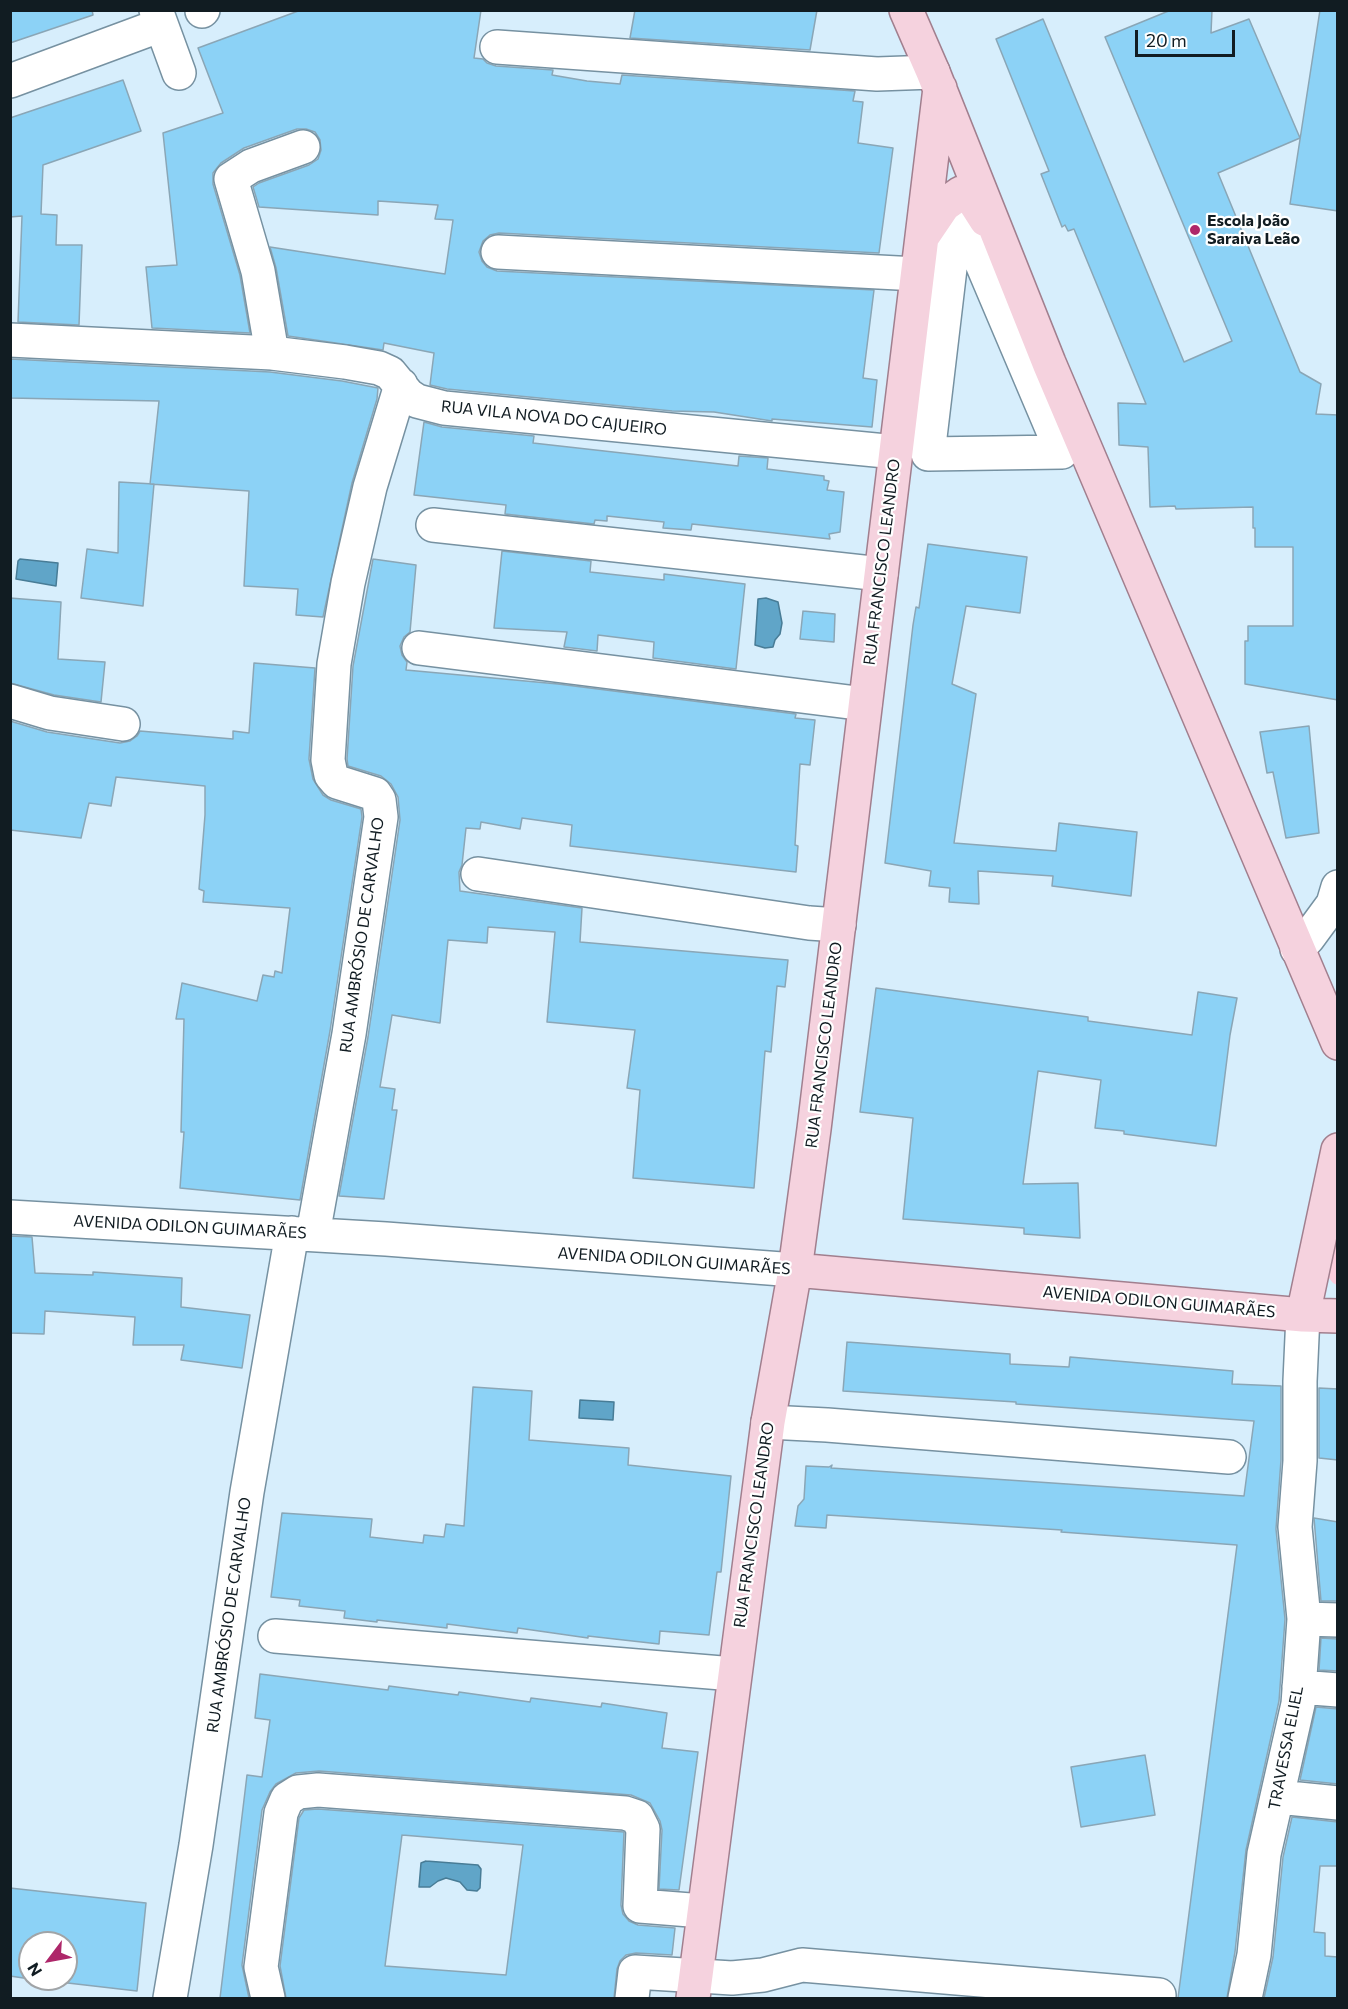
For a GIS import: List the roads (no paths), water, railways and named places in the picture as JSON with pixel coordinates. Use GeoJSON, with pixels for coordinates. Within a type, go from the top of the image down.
{"type":"FeatureCollection","features":[{"type":"Feature","properties":{"kind":"main road"},"geometry":{"type":"LineString","coordinates":[[906,10],[937,80],[1048,363],[1297,949],[1335,1028]]}},
{"type":"Feature","properties":{"kind":"main road","name":"RUA FRANCISCO LEANDRO"},"geometry":{"type":"LineString","coordinates":[[694,1988],[768,1422],[795,1270],[839,925],[917,274],[937,80]]}},
{"type":"Feature","properties":{"kind":"main road"},"geometry":{"type":"LineString","coordinates":[[921,239],[944,205],[964,192],[974,200],[1003,247]]}},
{"type":"Feature","properties":{"kind":"main road"},"geometry":{"type":"LineString","coordinates":[[1303,1315],[1338,1150]]}},
{"type":"Feature","properties":{"kind":"main road","name":"AVENIDA ODILON GUIMARÃES"},"geometry":{"type":"LineString","coordinates":[[795,1270],[1303,1315],[1338,1316]]}},
{"type":"Feature","properties":{"kind":"street"},"geometry":{"type":"LineString","coordinates":[[10,81],[158,18],[179,74]]}},
{"type":"Feature","properties":{"kind":"street"},"geometry":{"type":"LineString","coordinates":[[497,47],[937,80]]}},
{"type":"Feature","properties":{"kind":"street"},"geometry":{"type":"LineString","coordinates":[[272,353],[258,271],[231,178],[251,166],[303,147]]}},
{"type":"Feature","properties":{"kind":"street"},"geometry":{"type":"LineString","coordinates":[[959,222],[966,226],[1062,453],[928,454],[955,226],[959,222]]}},
{"type":"Feature","properties":{"kind":"street"},"geometry":{"type":"LineString","coordinates":[[498,252],[917,274]]}},
{"type":"Feature","properties":{"kind":"street","name":"RUA VILA NOVA DO CAJUEIRO"},"geometry":{"type":"LineString","coordinates":[[10,340],[272,353],[379,368],[390,373],[408,395],[417,401],[444,408],[896,452]]}},
{"type":"Feature","properties":{"kind":"street","name":"RUA AMBRÓSIO DE CARVALHO"},"geometry":{"type":"LineString","coordinates":[[170,1998],[196,1845],[247,1492],[302,1234],[349,1034],[381,817],[379,800],[375,794],[337,782],[331,775],[328,760],[334,664],[348,584],[370,487],[401,385]]}},
{"type":"Feature","properties":{"kind":"street"},"geometry":{"type":"LineString","coordinates":[[432,525],[881,574]]}},
{"type":"Feature","properties":{"kind":"street"},"geometry":{"type":"LineString","coordinates":[[419,648],[865,704]]}},
{"type":"Feature","properties":{"kind":"street"},"geometry":{"type":"LineString","coordinates":[[10,701],[50,713],[123,724]]}},
{"type":"Feature","properties":{"kind":"street"},"geometry":{"type":"LineString","coordinates":[[478,874],[809,923],[839,925]]}},
{"type":"Feature","properties":{"kind":"street"},"geometry":{"type":"LineString","coordinates":[[1297,949],[1333,904],[1338,887]]}},
{"type":"Feature","properties":{"kind":"street","name":"AVENIDA ODILON GUIMARÃES"},"geometry":{"type":"LineString","coordinates":[[10,1216],[302,1234],[795,1270]]}},
{"type":"Feature","properties":{"kind":"street","name":"TRAVESSA ELIEL"},"geometry":{"type":"LineString","coordinates":[[1245,1998],[1254,1955],[1264,1854],[1298,1704],[1304,1619],[1295,1527],[1300,1461],[1303,1315]]}},
{"type":"Feature","properties":{"kind":"street"},"geometry":{"type":"LineString","coordinates":[[768,1422],[1229,1457]]}},
{"type":"Feature","properties":{"kind":"street"},"geometry":{"type":"LineString","coordinates":[[1304,1619],[1338,1620]]}},
{"type":"Feature","properties":{"kind":"street"},"geometry":{"type":"LineString","coordinates":[[275,1636],[734,1674]]}},
{"type":"Feature","properties":{"kind":"street"},"geometry":{"type":"LineString","coordinates":[[1299,1687],[1338,1690]]}},
{"type":"Feature","properties":{"kind":"street"},"geometry":{"type":"LineString","coordinates":[[268,1998],[261,1967],[281,1813],[287,1799],[298,1792],[318,1790],[625,1813],[637,1817],[643,1829],[640,1906],[703,1911]]}},
{"type":"Feature","properties":{"kind":"street"},"geometry":{"type":"LineString","coordinates":[[1278,1797],[1338,1803]]}},
{"type":"Feature","properties":{"kind":"street"},"geometry":{"type":"LineString","coordinates":[[632,1998],[635,1972],[694,1988],[732,1978],[764,1975],[802,1965],[1159,1995]]}},
{"type":"Feature","properties":{"kind":"water"},"geometry":{"type":"Polygon","coordinates":[[[20,559],[58,563],[56,586],[16,579],[20,559]]]}},
{"type":"Feature","properties":{"kind":"water"},"geometry":{"type":"Polygon","coordinates":[[[766,598],[778,602],[782,623],[780,634],[773,647],[765,648],[755,645],[758,599],[766,598]]]}},
{"type":"Feature","properties":{"kind":"water"},"geometry":{"type":"Polygon","coordinates":[[[580,1400],[614,1402],[613,1420],[579,1418],[580,1400]]]}},
{"type":"Feature","properties":{"kind":"water"},"geometry":{"type":"Polygon","coordinates":[[[426,1861],[478,1865],[481,1869],[480,1888],[477,1891],[467,1890],[460,1882],[446,1878],[430,1887],[419,1887],[421,1863],[426,1861]]]}},
{"type":"Feature","properties":{"kind":"place","name":"Escola João Saraiva Leão"},"geometry":{"type":"Point","coordinates":[1195,230]}}]}
